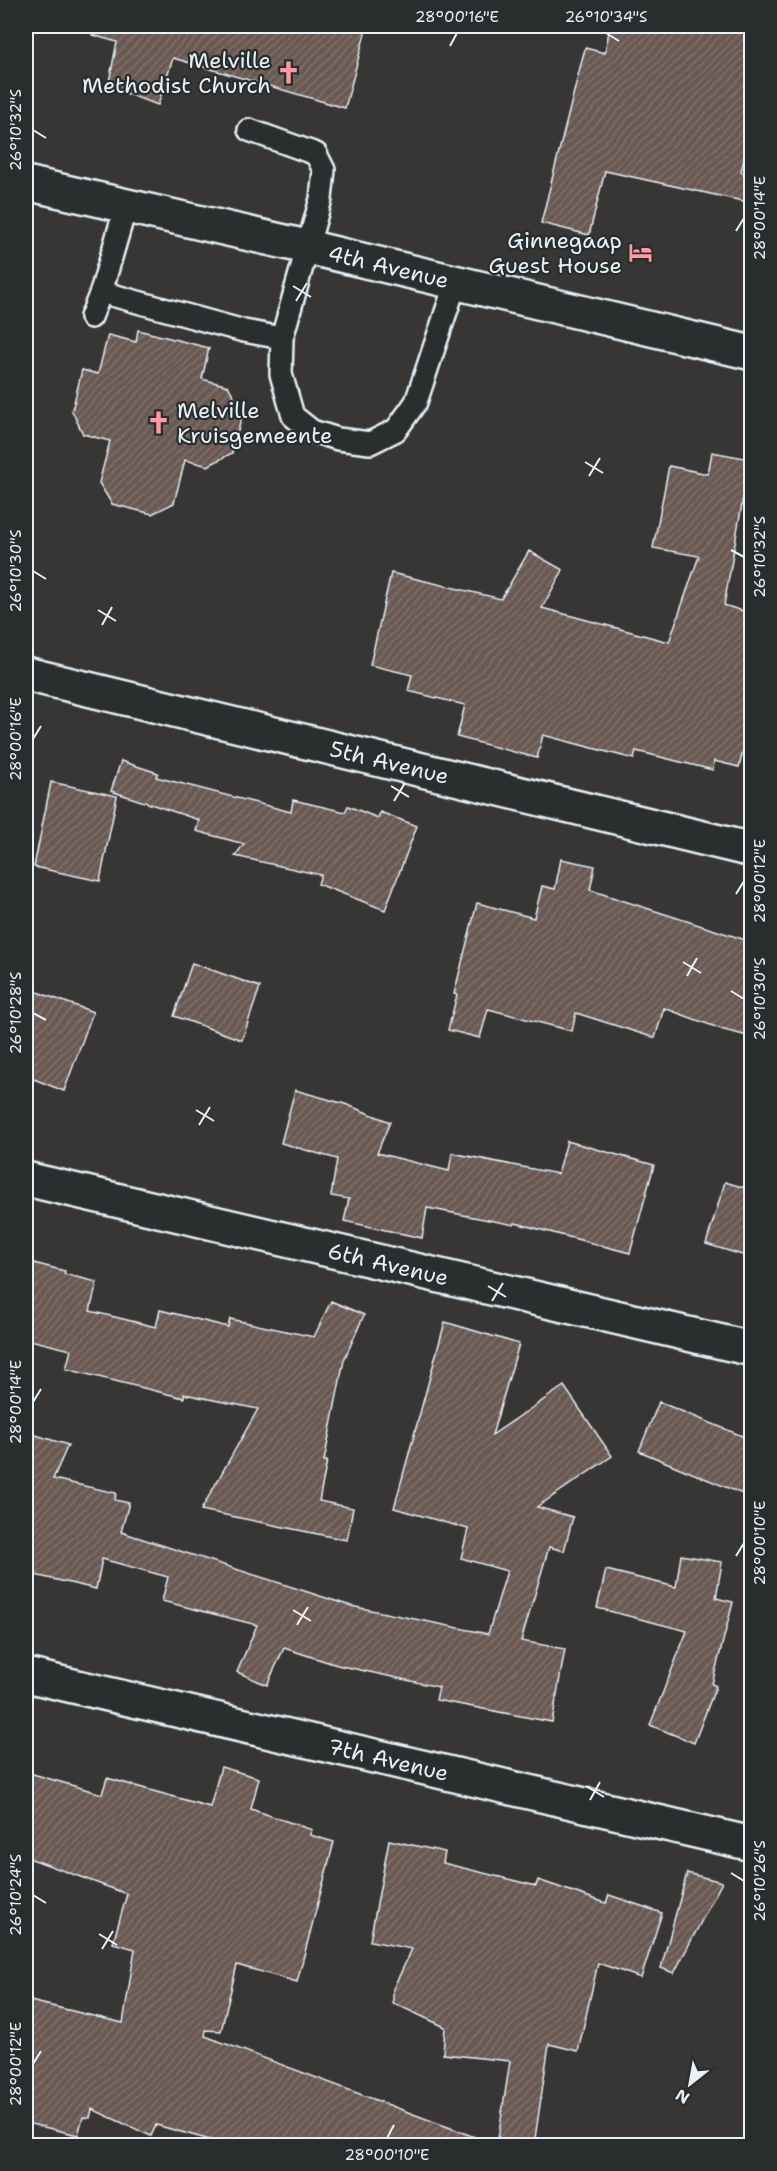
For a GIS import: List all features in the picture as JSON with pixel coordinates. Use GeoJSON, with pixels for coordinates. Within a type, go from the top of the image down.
{"type":"FeatureCollection","features":[{"type":"Feature","properties":{"kind":"street","name":"4th Avenue"},"geometry":{"type":"LineString","coordinates":[[26,183],[308,247],[752,353]]}},
{"type":"Feature","properties":{"kind":"street","name":"5th Avenue"},"geometry":{"type":"LineString","coordinates":[[26,674],[752,850]]}},
{"type":"Feature","properties":{"kind":"street","name":"6th Avenue"},"geometry":{"type":"LineString","coordinates":[[26,1179],[752,1349]]}},
{"type":"Feature","properties":{"kind":"street","name":"7th Avenue"},"geometry":{"type":"LineString","coordinates":[[26,1675],[752,1844]]}},
{"type":"Feature","properties":{"kind":"lane"},"geometry":{"type":"LineString","coordinates":[[249,130],[316,154],[324,170],[321,199],[282,338],[281,374],[293,416],[312,431],[338,439],[370,443],[396,430],[416,402],[456,282]]}},
{"type":"Feature","properties":{"kind":"lane"},"geometry":{"type":"LineString","coordinates":[[91,317],[101,292],[126,206]]}},
{"type":"Feature","properties":{"kind":"lane"},"geometry":{"type":"LineString","coordinates":[[101,292],[244,331],[282,338]]}},
{"type":"Feature","properties":{"kind":"building","name":"Melville Methodist Church"},"geometry":{"type":"Polygon","coordinates":[[[93,26],[367,26],[345,108],[173,58],[158,105],[108,87],[117,42],[92,35],[93,26]]]}},
{"type":"Feature","properties":{"kind":"building"},"geometry":{"type":"Polygon","coordinates":[[[610,26],[752,26],[752,124],[741,172],[752,176],[752,203],[605,171],[589,235],[541,223],[585,48],[605,53],[610,26]]]}},
{"type":"Feature","properties":{"kind":"building","name":"Melville Kruisgemeente"},"geometry":{"type":"Polygon","coordinates":[[[138,330],[209,348],[202,379],[228,386],[243,412],[232,453],[208,466],[185,460],[174,503],[152,514],[112,504],[99,483],[110,441],[83,434],[72,411],[82,370],[98,374],[108,335],[136,342],[138,330]]]}},
{"type":"Feature","properties":{"kind":"building"},"geometry":{"type":"Polygon","coordinates":[[[712,452],[750,459],[724,605],[752,614],[752,715],[739,767],[714,761],[713,770],[636,751],[634,759],[543,735],[537,758],[457,737],[465,705],[408,691],[412,675],[370,665],[391,573],[501,599],[529,551],[563,570],[542,608],[669,642],[699,556],[653,548],[669,466],[708,474],[712,452]]]}},
{"type":"Feature","properties":{"kind":"building"},"geometry":{"type":"Polygon","coordinates":[[[121,761],[158,773],[156,777],[291,812],[293,800],[345,812],[348,806],[378,818],[380,812],[417,826],[385,910],[318,884],[321,875],[235,856],[244,844],[196,831],[199,820],[111,791],[121,761]]]}},
{"type":"Feature","properties":{"kind":"building"},"geometry":{"type":"Polygon","coordinates":[[[51,782],[117,796],[100,881],[34,867],[51,782]]]}},
{"type":"Feature","properties":{"kind":"building"},"geometry":{"type":"Polygon","coordinates":[[[561,859],[595,866],[590,890],[752,942],[752,1037],[724,1030],[664,1008],[655,1038],[576,1013],[572,1031],[488,1009],[480,1038],[448,1030],[457,995],[454,994],[477,903],[534,918],[542,886],[555,889],[561,859]]]}},
{"type":"Feature","properties":{"kind":"building"},"geometry":{"type":"Polygon","coordinates":[[[192,963],[260,987],[242,1040],[174,1016],[192,963]]]}},
{"type":"Feature","properties":{"kind":"building"},"geometry":{"type":"Polygon","coordinates":[[[26,988],[93,1012],[64,1091],[26,1076],[26,988]]]}},
{"type":"Feature","properties":{"kind":"building"},"geometry":{"type":"Polygon","coordinates":[[[295,1090],[345,1104],[390,1122],[377,1153],[449,1171],[452,1153],[558,1174],[567,1141],[654,1165],[630,1253],[515,1223],[514,1225],[427,1208],[422,1238],[344,1221],[349,1199],[331,1196],[337,1159],[281,1143],[295,1090]]]}},
{"type":"Feature","properties":{"kind":"building"},"geometry":{"type":"Polygon","coordinates":[[[725,1182],[752,1190],[752,1258],[706,1244],[725,1182]]]}},
{"type":"Feature","properties":{"kind":"building"},"geometry":{"type":"Polygon","coordinates":[[[26,1261],[97,1282],[90,1311],[156,1327],[160,1310],[228,1327],[230,1319],[314,1337],[331,1301],[364,1315],[344,1360],[324,1461],[327,1461],[319,1501],[353,1508],[347,1540],[201,1510],[258,1409],[184,1394],[184,1398],[66,1369],[71,1350],[26,1339],[26,1261]]]}},
{"type":"Feature","properties":{"kind":"building"},"geometry":{"type":"Polygon","coordinates":[[[445,1322],[519,1344],[492,1435],[564,1386],[612,1456],[537,1507],[573,1517],[564,1551],[549,1547],[521,1641],[565,1649],[552,1722],[436,1700],[439,1687],[337,1665],[284,1648],[267,1685],[237,1672],[257,1625],[162,1601],[168,1577],[102,1559],[96,1589],[26,1573],[26,1432],[68,1445],[53,1479],[116,1493],[115,1500],[129,1503],[121,1532],[351,1606],[488,1634],[507,1571],[461,1558],[468,1529],[394,1508],[445,1322]]]}},
{"type":"Feature","properties":{"kind":"building"},"geometry":{"type":"Polygon","coordinates":[[[659,1402],[752,1440],[752,1498],[639,1451],[659,1402]]]}},
{"type":"Feature","properties":{"kind":"building"},"geometry":{"type":"Polygon","coordinates":[[[681,1555],[722,1562],[716,1598],[733,1602],[712,1684],[716,1686],[694,1743],[650,1725],[687,1631],[597,1608],[606,1570],[676,1587],[681,1555]]]}},
{"type":"Feature","properties":{"kind":"building"},"geometry":{"type":"Polygon","coordinates":[[[221,1767],[259,1778],[251,1809],[312,1830],[310,1835],[334,1842],[297,1982],[237,1965],[221,2031],[206,2030],[205,2036],[488,2142],[487,2145],[228,2145],[156,2125],[151,2136],[92,2109],[90,2118],[83,2117],[78,2135],[26,2123],[26,2000],[123,2023],[135,1949],[113,1943],[127,1894],[26,1857],[26,1772],[102,1794],[107,1778],[210,1807],[221,1767]]]}},
{"type":"Feature","properties":{"kind":"building"},"geometry":{"type":"Polygon","coordinates":[[[389,1840],[445,1852],[443,1863],[536,1886],[538,1880],[606,1903],[609,1895],[662,1913],[641,1978],[598,1963],[578,2051],[549,2044],[534,2145],[497,2145],[510,2061],[443,2054],[445,2027],[393,2003],[393,1989],[412,1949],[370,1941],[389,1840]]]}},
{"type":"Feature","properties":{"kind":"building"},"geometry":{"type":"Polygon","coordinates":[[[687,1873],[722,1882],[674,1973],[661,1968],[687,1873]]]}},
{"type":"Feature","properties":{"kind":"place","name":"Melville Methodist Church"},"geometry":{"type":"Point","coordinates":[289,73]}},
{"type":"Feature","properties":{"kind":"place","name":"Ginnegaap Guest House"},"geometry":{"type":"Point","coordinates":[640,253]}},
{"type":"Feature","properties":{"kind":"place","name":"Melville Kruisgemeente"},"geometry":{"type":"Point","coordinates":[159,423]}}]}
